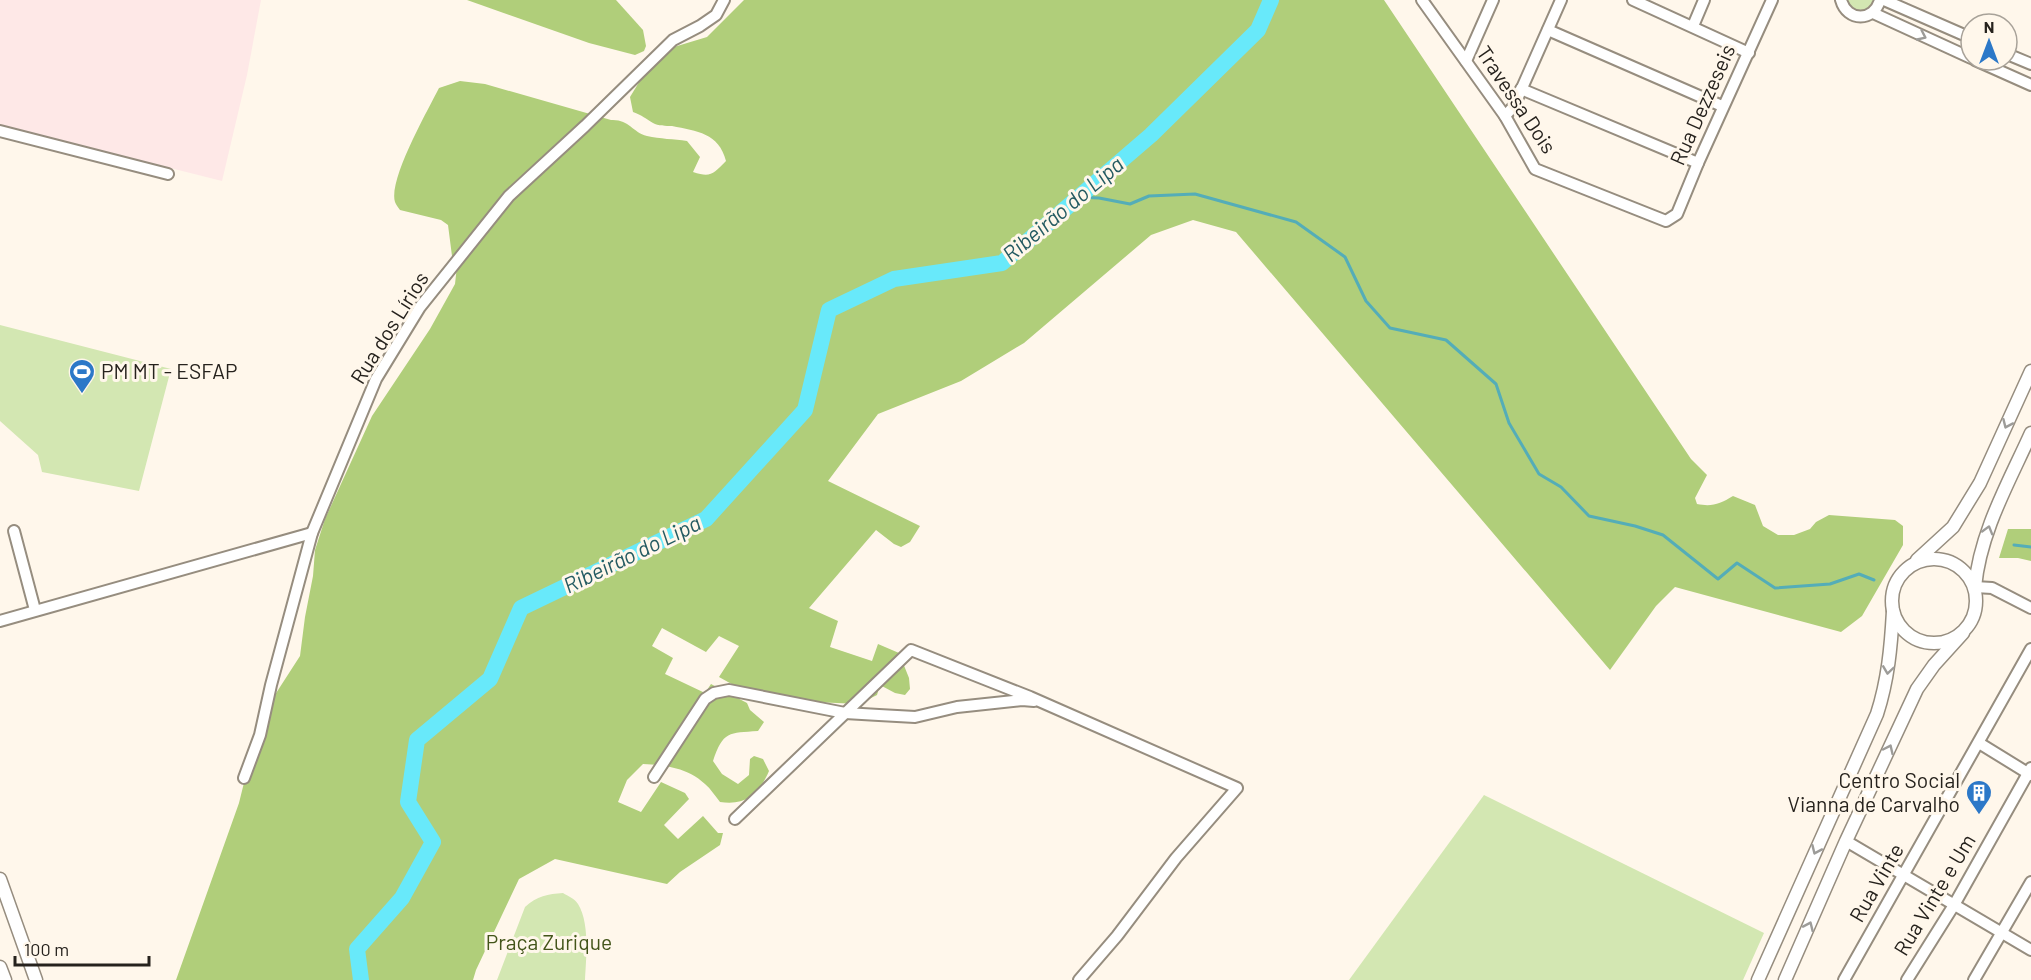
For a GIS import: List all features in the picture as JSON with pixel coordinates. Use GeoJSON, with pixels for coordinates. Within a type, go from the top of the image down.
{"type":"FeatureCollection","features":[{"type":"Feature","properties":{"kind":"main road"},"geometry":{"type":"LineString","coordinates":[[1758,980],[1877,714],[1886,688],[1890,664],[1892,598],[1895,585],[1902,574],[1953,527],[1980,483],[2031,371]]}},
{"type":"Feature","properties":{"kind":"main road"},"geometry":{"type":"LineString","coordinates":[[1785,980],[1846,841],[1917,689],[1973,619],[1977,603],[1976,572],[1991,520],[2031,433]]}},
{"type":"Feature","properties":{"kind":"main road"},"geometry":{"type":"LineString","coordinates":[[1912,565],[1931,559],[1950,562],[1966,572],[1975,586]]}},
{"type":"Feature","properties":{"kind":"main road"},"geometry":{"type":"LineString","coordinates":[[1893,611],[1899,625],[1910,636],[1924,642],[1945,642],[1963,633]]}},
{"type":"Feature","properties":{"kind":"main road"},"geometry":{"type":"LineString","coordinates":[[0,879],[36,980]]}},
{"type":"Feature","properties":{"kind":"main road"},"geometry":{"type":"LineString","coordinates":[[0,967],[4,980]]}},
{"type":"Feature","properties":{"kind":"street","name":"Rua dos Lírios"},"geometry":{"type":"LineString","coordinates":[[244,778],[260,735],[312,533],[376,379],[420,307],[509,195],[585,126],[673,40],[716,15],[724,0]]}},
{"type":"Feature","properties":{"kind":"street","name":"Travessa Dois"},"geometry":{"type":"LineString","coordinates":[[1422,0],[1504,116],[1535,169],[1666,220]]}},
{"type":"Feature","properties":{"kind":"street"},"geometry":{"type":"LineString","coordinates":[[1466,61],[1493,0]]}},
{"type":"Feature","properties":{"kind":"street"},"geometry":{"type":"LineString","coordinates":[[1504,116],[1514,105],[1562,0]]}},
{"type":"Feature","properties":{"kind":"street"},"geometry":{"type":"LineString","coordinates":[[1633,0],[1749,52]]}},
{"type":"Feature","properties":{"kind":"street"},"geometry":{"type":"LineString","coordinates":[[1692,26],[1704,0]]}},
{"type":"Feature","properties":{"kind":"street","name":"Rua Dezzeseis"},"geometry":{"type":"LineString","coordinates":[[1666,220],[1677,214],[1722,106],[1772,0]]}},
{"type":"Feature","properties":{"kind":"street"},"geometry":{"type":"LineString","coordinates":[[1841,0],[1848,13],[1856,17],[1865,17],[1873,13],[1882,0],[1959,33]]}},
{"type":"Feature","properties":{"kind":"street"},"geometry":{"type":"LineString","coordinates":[[1873,13],[1959,52]]}},
{"type":"Feature","properties":{"kind":"street"},"geometry":{"type":"LineString","coordinates":[[1548,30],[1722,106]]}},
{"type":"Feature","properties":{"kind":"street"},"geometry":{"type":"LineString","coordinates":[[2002,72],[2031,85]]}},
{"type":"Feature","properties":{"kind":"street"},"geometry":{"type":"LineString","coordinates":[[1521,88],[1698,162]]}},
{"type":"Feature","properties":{"kind":"street"},"geometry":{"type":"LineString","coordinates":[[0,130],[168,174]]}},
{"type":"Feature","properties":{"kind":"street"},"geometry":{"type":"LineString","coordinates":[[14,531],[35,610]]}},
{"type":"Feature","properties":{"kind":"street"},"geometry":{"type":"LineString","coordinates":[[0,621],[312,533]]}},
{"type":"Feature","properties":{"kind":"street"},"geometry":{"type":"LineString","coordinates":[[1975,586],[1992,588],[2031,608]]}},
{"type":"Feature","properties":{"kind":"street","name":"Rua Vinte"},"geometry":{"type":"LineString","coordinates":[[1844,980],[2031,649]]}},
{"type":"Feature","properties":{"kind":"street"},"geometry":{"type":"LineString","coordinates":[[735,819],[911,650],[1039,701],[1237,788],[1176,858],[1117,936],[1079,980]]}},
{"type":"Feature","properties":{"kind":"street"},"geometry":{"type":"LineString","coordinates":[[654,777],[705,699],[714,693],[729,690],[845,713],[915,717],[975,705],[1022,700],[1039,701]]}},
{"type":"Feature","properties":{"kind":"street"},"geometry":{"type":"LineString","coordinates":[[1979,743],[2030,772]]}},
{"type":"Feature","properties":{"kind":"street","name":"Rua Vinte e Um"},"geometry":{"type":"LineString","coordinates":[[1907,980],[1954,905],[2030,772]]}},
{"type":"Feature","properties":{"kind":"street"},"geometry":{"type":"LineString","coordinates":[[1846,841],[2031,950]]}},
{"type":"Feature","properties":{"kind":"street"},"geometry":{"type":"LineString","coordinates":[[1974,980],[2031,882]]}},
{"type":"Feature","properties":{"kind":"shaded area"},"geometry":{"type":"Polygon","coordinates":[[[0,0],[261,0],[247,75],[222,181],[0,125],[0,0]]]}},
{"type":"Feature","properties":{"kind":"green space"},"geometry":{"type":"Polygon","coordinates":[[[467,0],[616,0],[643,30],[646,46],[644,51],[635,55],[589,43],[467,0]]]}},
{"type":"Feature","properties":{"kind":"green space"},"geometry":{"type":"Polygon","coordinates":[[[744,0],[1384,0],[1691,459],[1707,475],[1695,498],[1697,504],[1716,504],[1733,496],[1755,505],[1763,526],[1778,535],[1794,535],[1810,529],[1816,522],[1829,515],[1895,520],[1903,526],[1903,545],[1862,616],[1841,632],[1675,587],[1656,606],[1610,670],[1236,232],[1193,220],[1151,235],[1024,343],[961,381],[878,414],[828,481],[920,526],[910,542],[901,547],[876,530],[809,608],[838,621],[830,647],[872,661],[878,644],[899,653],[909,678],[910,689],[905,695],[895,693],[880,685],[877,695],[859,704],[815,702],[746,692],[719,677],[739,646],[719,636],[706,652],[662,628],[652,646],[673,658],[665,674],[705,693],[711,684],[747,703],[750,710],[764,722],[758,731],[734,733],[724,739],[713,761],[722,774],[738,784],[749,775],[750,759],[754,756],[763,759],[769,771],[761,786],[750,797],[729,803],[720,802],[705,784],[691,774],[668,767],[643,764],[627,780],[618,802],[641,812],[661,782],[685,793],[689,799],[664,825],[678,839],[703,816],[718,833],[723,833],[720,845],[680,872],[667,884],[555,859],[519,879],[473,980],[176,980],[239,803],[260,718],[300,656],[315,550],[325,519],[372,416],[430,329],[455,284],[457,266],[452,256],[448,225],[441,220],[400,210],[395,202],[394,192],[403,162],[439,88],[460,81],[485,84],[617,120],[647,136],[687,141],[700,157],[693,172],[708,175],[726,161],[718,144],[698,132],[653,123],[633,112],[630,97],[664,50],[707,37],[744,0]]]}},
{"type":"Feature","properties":{"kind":"green space"},"geometry":{"type":"Polygon","coordinates":[[[1846,0],[1873,1],[1867,11],[1852,12],[1846,0]]]}},
{"type":"Feature","properties":{"kind":"green space","name":"PM MT - ESFAP"},"geometry":{"type":"Polygon","coordinates":[[[0,325],[171,369],[139,491],[42,472],[38,455],[0,421],[0,325]]]}},
{"type":"Feature","properties":{"kind":"green space"},"geometry":{"type":"Polygon","coordinates":[[[2008,529],[2031,529],[2031,561],[1999,558],[2008,529]]]}},
{"type":"Feature","properties":{"kind":"green space"},"geometry":{"type":"Polygon","coordinates":[[[1484,795],[1764,933],[1743,980],[1349,980],[1484,795]]]}},
{"type":"Feature","properties":{"kind":"green space","name":"Praça Zurique"},"geometry":{"type":"Polygon","coordinates":[[[563,893],[577,902],[582,912],[586,941],[585,980],[497,980],[525,907],[543,896],[563,893]]]}},
{"type":"Feature","properties":{"kind":"waterway","name":"Ribeirão do Lipa"},"geometry":{"type":"LineString","coordinates":[[361,980],[357,949],[402,898],[433,842],[408,802],[417,740],[490,679],[521,608],[706,519],[805,410],[829,310],[894,279],[1002,263],[1151,135],[1258,30],[1271,0]]}},
{"type":"Feature","properties":{"kind":"waterway"},"geometry":{"type":"LineString","coordinates":[[1078,197],[1099,198],[1130,204],[1149,196],[1195,194],[1296,222],[1345,257],[1366,301],[1390,328],[1446,340],[1496,384],[1509,423],[1539,474],[1561,487],[1589,516],[1663,535],[1718,579],[1737,563],[1775,588],[1830,584],[1859,574],[1874,580]]}},
{"type":"Feature","properties":{"kind":"waterway"},"geometry":{"type":"LineString","coordinates":[[2014,545],[2031,547]]}},
{"type":"Feature","properties":{"kind":"place","name":"PM MT - ESFAP"},"geometry":{"type":"Point","coordinates":[82,395]}},
{"type":"Feature","properties":{"kind":"place","name":"Centro Social Vianna de Carvalho"},"geometry":{"type":"Point","coordinates":[1979,816]}}]}
